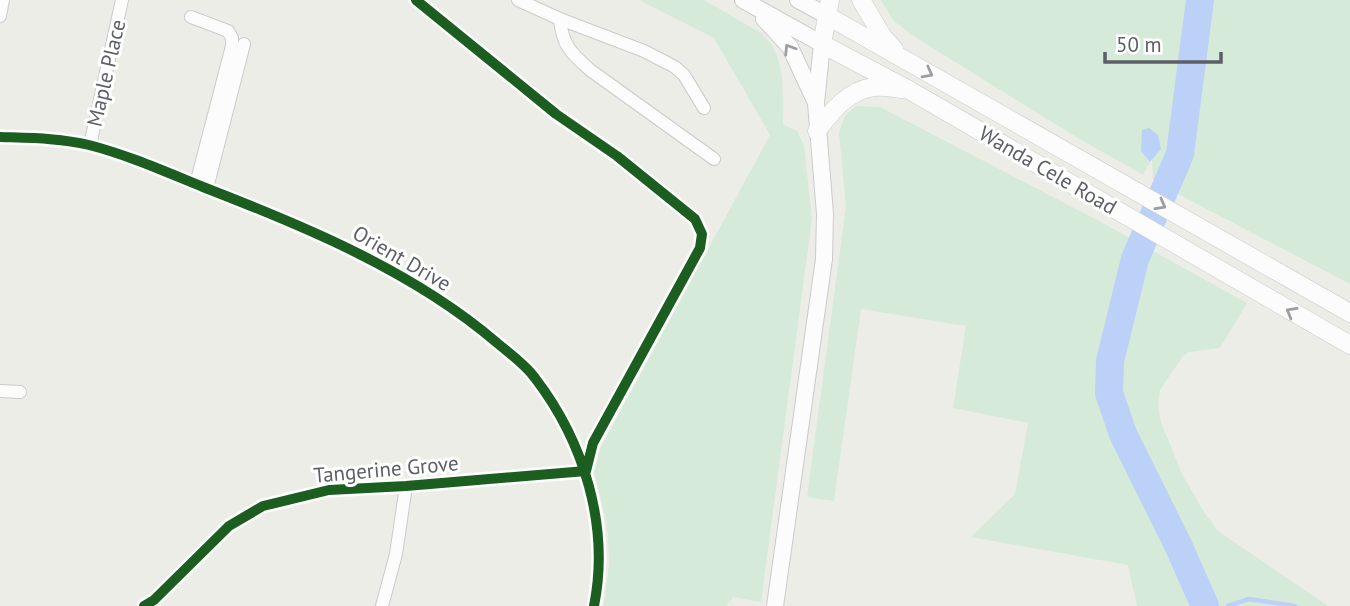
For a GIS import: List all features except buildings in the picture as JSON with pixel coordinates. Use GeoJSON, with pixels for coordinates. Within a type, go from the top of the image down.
{"type":"FeatureCollection","features":[{"type":"Feature","properties":{"kind":"main road"},"geometry":{"type":"LineString","coordinates":[[861,0],[883,37],[903,59]]}},
{"type":"Feature","properties":{"kind":"main road"},"geometry":{"type":"LineString","coordinates":[[822,44],[828,8]]}},
{"type":"Feature","properties":{"kind":"main road","name":"Wanda Cele Road"},"geometry":{"type":"LineString","coordinates":[[828,8],[903,59],[1350,313]]}},
{"type":"Feature","properties":{"kind":"main road","name":"Wanda Cele Road"},"geometry":{"type":"LineString","coordinates":[[822,44],[909,90],[1350,345]]}},
{"type":"Feature","properties":{"kind":"main road"},"geometry":{"type":"LineString","coordinates":[[817,131],[831,112],[844,100],[859,92],[873,87],[909,90]]}},
{"type":"Feature","properties":{"kind":"street"},"geometry":{"type":"LineString","coordinates":[[0,16],[3,0]]}},
{"type":"Feature","properties":{"kind":"street","name":"Maple Place"},"geometry":{"type":"LineString","coordinates":[[90,145],[122,0]]}},
{"type":"Feature","properties":{"kind":"street"},"geometry":{"type":"LineString","coordinates":[[416,0],[556,114],[617,156],[695,219],[700,227],[700,248],[593,443],[586,471]]}},
{"type":"Feature","properties":{"kind":"street"},"geometry":{"type":"LineString","coordinates":[[518,0],[559,19],[644,51],[675,67],[684,75],[704,108]]}},
{"type":"Feature","properties":{"kind":"street","name":"Wanda Cele Road"},"geometry":{"type":"LineString","coordinates":[[798,0],[828,8]]}},
{"type":"Feature","properties":{"kind":"street"},"geometry":{"type":"LineString","coordinates":[[746,2],[790,47],[816,103]]}},
{"type":"Feature","properties":{"kind":"street","name":"Wanda Cele Road"},"geometry":{"type":"LineString","coordinates":[[746,2],[822,44]]}},
{"type":"Feature","properties":{"kind":"street"},"geometry":{"type":"LineString","coordinates":[[191,17],[228,31],[232,38],[201,186]]}},
{"type":"Feature","properties":{"kind":"street"},"geometry":{"type":"LineString","coordinates":[[559,19],[562,38],[573,54],[590,70],[714,159]]}},
{"type":"Feature","properties":{"kind":"street"},"geometry":{"type":"LineString","coordinates":[[201,186],[244,44]]}},
{"type":"Feature","properties":{"kind":"street"},"geometry":{"type":"LineString","coordinates":[[775,606],[824,259],[825,214],[816,103],[822,44]]}},
{"type":"Feature","properties":{"kind":"street","name":"Orient Drive"},"geometry":{"type":"LineString","coordinates":[[0,138],[39,138],[90,145],[201,186],[326,237],[462,315],[534,376],[562,419],[586,471],[599,545],[594,606]]}},
{"type":"Feature","properties":{"kind":"street"},"geometry":{"type":"LineString","coordinates":[[0,391],[20,392]]}},
{"type":"Feature","properties":{"kind":"street","name":"Tangerine Grove"},"geometry":{"type":"LineString","coordinates":[[144,606],[229,526],[263,506],[329,490],[586,471]]}},
{"type":"Feature","properties":{"kind":"street"},"geometry":{"type":"LineString","coordinates":[[382,606],[396,554],[406,486]]}},
{"type":"Feature","properties":{"kind":"green space"},"geometry":{"type":"Polygon","coordinates":[[[639,0],[704,0],[761,33],[770,42],[780,64],[783,124],[797,131],[804,145],[812,219],[761,602],[733,597],[726,606],[604,606],[609,564],[608,538],[594,472],[601,447],[770,135],[714,38],[639,0]]]}},
{"type":"Feature","properties":{"kind":"green space"},"geometry":{"type":"Polygon","coordinates":[[[881,0],[1350,0],[1350,284],[1153,181],[1152,158],[1141,151],[1150,162],[1143,175],[1076,137],[910,34],[893,20],[881,0]]]}},
{"type":"Feature","properties":{"kind":"green space"},"geometry":{"type":"Polygon","coordinates":[[[856,106],[880,107],[1101,222],[1247,303],[1220,348],[1189,352],[1183,356],[1160,390],[1158,406],[1161,422],[1182,474],[1218,531],[1328,606],[1137,606],[1128,565],[971,537],[1015,494],[1028,423],[953,408],[966,326],[861,309],[834,501],[807,497],[846,206],[839,133],[845,116],[856,106]]]}},
{"type":"Feature","properties":{"kind":"water"},"geometry":{"type":"Polygon","coordinates":[[[1149,128],[1158,135],[1161,149],[1150,162],[1141,151],[1142,130],[1149,128]]]}},
{"type":"Feature","properties":{"kind":"waterway"},"geometry":{"type":"LineString","coordinates":[[1200,0],[1180,154],[1135,259],[1110,361],[1109,393],[1123,434],[1205,606]]}},
{"type":"Feature","properties":{"kind":"waterway"},"geometry":{"type":"LineString","coordinates":[[1228,606],[1249,599],[1295,606]]}},
{"type":"Feature","properties":{"kind":"cycle path"},"geometry":{"type":"LineString","coordinates":[[144,606],[154,600],[229,526],[263,506],[329,490],[586,471],[593,443],[700,248],[702,234],[695,219],[617,156],[556,114],[416,0]]}},
{"type":"Feature","properties":{"kind":"cycle path"},"geometry":{"type":"LineString","coordinates":[[0,137],[67,141],[104,149],[280,218],[393,272],[429,293],[496,342],[522,363],[535,378],[567,429],[579,457],[595,516],[598,576],[594,606]]}}]}
